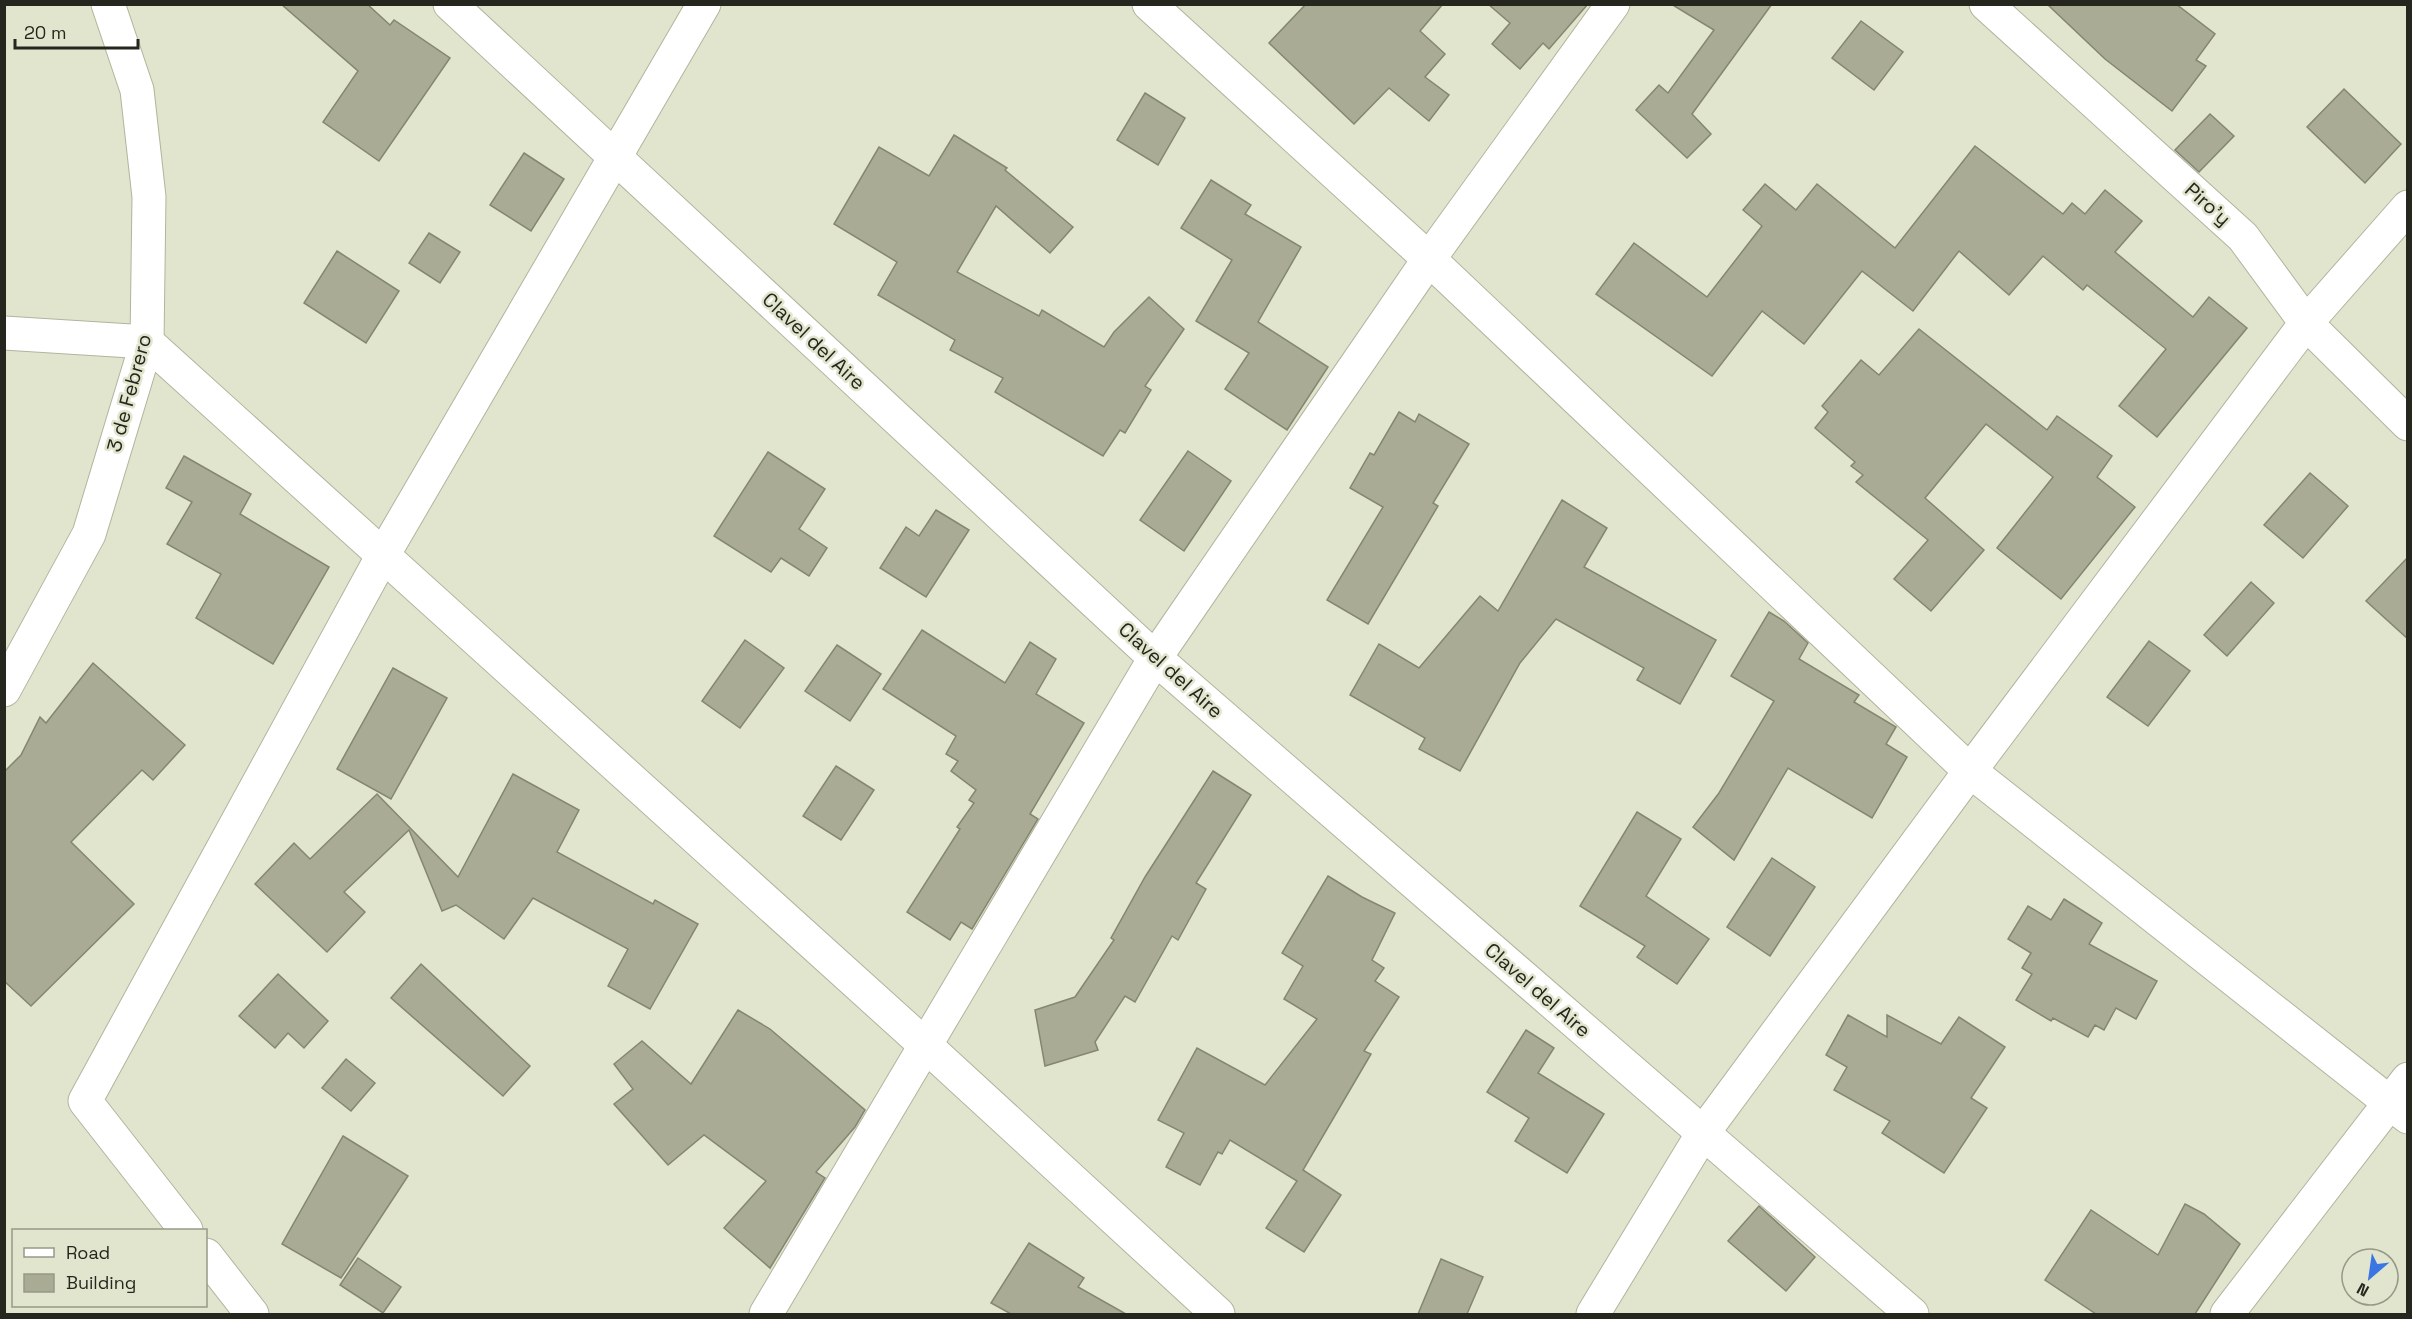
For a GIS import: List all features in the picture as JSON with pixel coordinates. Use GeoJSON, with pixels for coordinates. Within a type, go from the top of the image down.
{"type":"FeatureCollection","features":[{"type":"Feature","properties":{"kind":"street","name":"3 de Febrero"},"geometry":{"type":"LineString","coordinates":[[4,690],[89,534],[147,342],[149,197],[147,173],[137,90],[108,4]]}},
{"type":"Feature","properties":{"kind":"street","name":"Clavel del Aire"},"geometry":{"type":"LineString","coordinates":[[450,4],[1155,658],[1912,1314]]}},
{"type":"Feature","properties":{"kind":"street"},"geometry":{"type":"LineString","coordinates":[[185,1229],[85,1101],[382,557],[704,4]]}},
{"type":"Feature","properties":{"kind":"street"},"geometry":{"type":"LineString","coordinates":[[1149,4],[1429,259],[1970,771],[2401,1100],[2227,1314]]}},
{"type":"Feature","properties":{"kind":"street"},"geometry":{"type":"LineString","coordinates":[[765,1314],[1155,658],[1429,259],[1612,4]]}},
{"type":"Feature","properties":{"kind":"street","name":"Piro'y"},"geometry":{"type":"LineString","coordinates":[[1986,4],[2243,237],[2306,323],[2408,424]]}},
{"type":"Feature","properties":{"kind":"street"},"geometry":{"type":"LineString","coordinates":[[1593,1314],[1703,1133],[1970,771],[2306,323],[2408,207]]}},
{"type":"Feature","properties":{"kind":"street"},"geometry":{"type":"LineString","coordinates":[[4,333],[147,342],[382,557],[924,1044],[1218,1314]]}},
{"type":"Feature","properties":{"kind":"street"},"geometry":{"type":"LineString","coordinates":[[207,1256],[252,1314]]}},
{"type":"Feature","properties":{"kind":"building"},"geometry":{"type":"Polygon","coordinates":[[[281,4],[367,4],[390,25],[394,20],[450,58],[379,161],[323,122],[358,71],[281,4]]]}},
{"type":"Feature","properties":{"kind":"building"},"geometry":{"type":"Polygon","coordinates":[[[1306,4],[1443,4],[1420,31],[1445,54],[1425,77],[1449,95],[1429,121],[1389,88],[1354,124],[1269,43],[1306,4]]]}},
{"type":"Feature","properties":{"kind":"building"},"geometry":{"type":"Polygon","coordinates":[[[1488,4],[1588,4],[1549,49],[1543,43],[1520,69],[1492,44],[1510,23],[1488,4]]]}},
{"type":"Feature","properties":{"kind":"building"},"geometry":{"type":"Polygon","coordinates":[[[1671,4],[1772,4],[1692,114],[1711,134],[1687,158],[1636,110],[1659,85],[1668,93],[1714,30],[1671,4]]]}},
{"type":"Feature","properties":{"kind":"building"},"geometry":{"type":"Polygon","coordinates":[[[2047,4],[2176,4],[2215,34],[2196,60],[2206,66],[2172,111],[2105,59],[2047,4]]]}},
{"type":"Feature","properties":{"kind":"building"},"geometry":{"type":"Polygon","coordinates":[[[1861,21],[1903,52],[1874,90],[1832,58],[1861,21]]]}},
{"type":"Feature","properties":{"kind":"building"},"geometry":{"type":"Polygon","coordinates":[[[2344,89],[2401,144],[2365,183],[2307,127],[2344,89]]]}},
{"type":"Feature","properties":{"kind":"building"},"geometry":{"type":"Polygon","coordinates":[[[1145,93],[1185,118],[1158,165],[1117,140],[1145,93]]]}},
{"type":"Feature","properties":{"kind":"building"},"geometry":{"type":"Polygon","coordinates":[[[2210,114],[2234,136],[2199,172],[2175,150],[2210,114]]]}},
{"type":"Feature","properties":{"kind":"building"},"geometry":{"type":"Polygon","coordinates":[[[954,135],[1007,168],[1005,170],[1073,227],[1050,253],[996,206],[957,272],[1039,316],[1042,310],[1104,347],[1114,332],[1149,297],[1184,329],[1145,386],[1151,390],[1125,433],[1120,430],[1103,456],[995,392],[1003,378],[950,350],[955,340],[878,295],[897,262],[834,224],[879,147],[929,176],[954,135]]]}},
{"type":"Feature","properties":{"kind":"building"},"geometry":{"type":"Polygon","coordinates":[[[1975,146],[2063,214],[2072,203],[2085,214],[2105,190],[2142,221],[2115,252],[2193,317],[2209,297],[2247,328],[2157,437],[2119,406],[2166,349],[2087,285],[2083,290],[2043,256],[2009,295],[1959,251],[1913,311],[1862,271],[1804,344],[1762,311],[1712,376],[1596,294],[1634,243],[1707,297],[1762,226],[1743,210],[1765,184],[1796,210],[1817,184],[1895,248],[1975,146]]]}},
{"type":"Feature","properties":{"kind":"building"},"geometry":{"type":"Polygon","coordinates":[[[524,153],[564,179],[531,231],[490,205],[524,153]]]}},
{"type":"Feature","properties":{"kind":"building"},"geometry":{"type":"Polygon","coordinates":[[[1211,180],[1251,205],[1245,214],[1301,247],[1258,322],[1328,367],[1287,430],[1225,389],[1249,353],[1196,321],[1232,260],[1181,228],[1211,180]]]}},
{"type":"Feature","properties":{"kind":"building"},"geometry":{"type":"Polygon","coordinates":[[[429,233],[460,252],[440,283],[409,263],[429,233]]]}},
{"type":"Feature","properties":{"kind":"building"},"geometry":{"type":"Polygon","coordinates":[[[337,251],[399,291],[366,343],[304,303],[337,251]]]}},
{"type":"Feature","properties":{"kind":"building"},"geometry":{"type":"Polygon","coordinates":[[[1919,329],[2047,430],[2057,416],[2112,456],[2097,477],[2135,507],[2061,599],[1997,548],[2053,477],[1986,424],[1925,498],[1984,550],[1931,611],[1894,579],[1928,540],[1856,482],[1863,475],[1851,466],[1855,462],[1815,428],[1828,412],[1822,406],[1861,360],[1879,375],[1919,329]]]}},
{"type":"Feature","properties":{"kind":"building"},"geometry":{"type":"Polygon","coordinates":[[[1399,412],[1415,422],[1419,414],[1469,444],[1433,503],[1438,506],[1368,624],[1327,600],[1383,507],[1350,488],[1370,453],[1374,455],[1399,412]]]}},
{"type":"Feature","properties":{"kind":"building"},"geometry":{"type":"Polygon","coordinates":[[[1188,451],[1231,481],[1184,551],[1140,520],[1188,451]]]}},
{"type":"Feature","properties":{"kind":"building"},"geometry":{"type":"Polygon","coordinates":[[[768,452],[825,489],[799,529],[827,548],[809,576],[781,558],[771,572],[714,536],[768,452]]]}},
{"type":"Feature","properties":{"kind":"building"},"geometry":{"type":"Polygon","coordinates":[[[184,456],[251,494],[240,514],[329,567],[273,664],[196,618],[221,574],[167,544],[192,502],[166,488],[184,456]]]}},
{"type":"Feature","properties":{"kind":"building"},"geometry":{"type":"Polygon","coordinates":[[[2310,473],[2348,506],[2303,558],[2264,525],[2310,473]]]}},
{"type":"Feature","properties":{"kind":"building"},"geometry":{"type":"Polygon","coordinates":[[[1562,500],[1607,528],[1584,567],[1716,640],[1680,704],[1637,680],[1644,668],[1556,619],[1520,663],[1460,771],[1419,749],[1425,738],[1350,695],[1379,644],[1419,668],[1480,596],[1498,611],[1562,500]]]}},
{"type":"Feature","properties":{"kind":"building"},"geometry":{"type":"Polygon","coordinates":[[[936,510],[969,530],[926,597],[880,568],[906,527],[919,536],[936,510]]]}},
{"type":"Feature","properties":{"kind":"building"},"geometry":{"type":"Polygon","coordinates":[[[2408,557],[2408,639],[2366,601],[2408,557]]]}},
{"type":"Feature","properties":{"kind":"building"},"geometry":{"type":"Polygon","coordinates":[[[2251,582],[2274,603],[2227,656],[2204,635],[2251,582]]]}},
{"type":"Feature","properties":{"kind":"building"},"geometry":{"type":"Polygon","coordinates":[[[1769,612],[1784,621],[1808,643],[1799,659],[1859,695],[1854,702],[1896,727],[1886,744],[1907,757],[1872,818],[1788,768],[1734,860],[1693,827],[1719,793],[1774,701],[1731,676],[1769,612]]]}},
{"type":"Feature","properties":{"kind":"building"},"geometry":{"type":"Polygon","coordinates":[[[922,630],[1005,683],[1030,642],[1056,659],[1036,694],[1084,723],[1030,814],[1038,819],[972,929],[961,922],[950,940],[907,912],[960,829],[957,827],[974,803],[969,800],[976,790],[951,771],[958,761],[946,754],[956,736],[883,689],[922,630]]]}},
{"type":"Feature","properties":{"kind":"building"},"geometry":{"type":"Polygon","coordinates":[[[745,640],[784,668],[740,728],[702,701],[745,640]]]}},
{"type":"Feature","properties":{"kind":"building"},"geometry":{"type":"Polygon","coordinates":[[[2149,641],[2190,671],[2148,726],[2107,697],[2149,641]]]}},
{"type":"Feature","properties":{"kind":"building"},"geometry":{"type":"Polygon","coordinates":[[[837,645],[881,674],[850,721],[805,691],[837,645]]]}},
{"type":"Feature","properties":{"kind":"building"},"geometry":{"type":"Polygon","coordinates":[[[93,663],[185,745],[153,780],[142,770],[71,842],[134,904],[31,1006],[4,981],[4,772],[21,755],[40,717],[46,723],[93,663]]]}},
{"type":"Feature","properties":{"kind":"building"},"geometry":{"type":"Polygon","coordinates":[[[393,668],[447,698],[391,799],[337,769],[393,668]]]}},
{"type":"Feature","properties":{"kind":"building"},"geometry":{"type":"Polygon","coordinates":[[[836,766],[874,790],[841,840],[803,816],[836,766]]]}},
{"type":"Feature","properties":{"kind":"building"},"geometry":{"type":"Polygon","coordinates":[[[1213,771],[1251,795],[1196,883],[1206,889],[1178,940],[1172,936],[1135,1002],[1125,996],[1095,1042],[1098,1050],[1045,1066],[1035,1010],[1075,997],[1114,940],[1111,938],[1145,877],[1213,771]]]}},
{"type":"Feature","properties":{"kind":"building"},"geometry":{"type":"Polygon","coordinates":[[[513,774],[579,810],[557,852],[653,904],[655,900],[698,924],[650,1009],[608,986],[628,949],[533,898],[504,939],[456,905],[442,911],[409,830],[344,892],[365,912],[327,952],[255,884],[294,843],[310,859],[377,794],[458,877],[513,774]]]}},
{"type":"Feature","properties":{"kind":"building"},"geometry":{"type":"Polygon","coordinates":[[[1637,812],[1681,839],[1646,896],[1709,939],[1677,984],[1637,957],[1645,946],[1580,906],[1637,812]]]}},
{"type":"Feature","properties":{"kind":"building"},"geometry":{"type":"Polygon","coordinates":[[[1772,858],[1815,887],[1770,956],[1727,927],[1772,858]]]}},
{"type":"Feature","properties":{"kind":"building"},"geometry":{"type":"Polygon","coordinates":[[[1328,876],[1362,897],[1395,913],[1372,960],[1384,968],[1375,981],[1399,997],[1364,1051],[1371,1054],[1303,1170],[1341,1195],[1304,1252],[1266,1228],[1297,1181],[1230,1140],[1222,1154],[1218,1152],[1200,1185],[1166,1167],[1184,1133],[1158,1120],[1197,1048],[1265,1085],[1317,1019],[1284,999],[1303,966],[1282,953],[1328,876]]]}},
{"type":"Feature","properties":{"kind":"building"},"geometry":{"type":"Polygon","coordinates":[[[2064,899],[2102,923],[2089,944],[2157,981],[2136,1019],[2116,1008],[2104,1030],[2095,1025],[2088,1037],[2053,1018],[2051,1021],[2016,1000],[2032,974],[2022,968],[2031,953],[2008,939],[2028,906],[2051,920],[2064,899]]]}},
{"type":"Feature","properties":{"kind":"building"},"geometry":{"type":"Polygon","coordinates":[[[421,964],[530,1066],[503,1096],[391,998],[421,964]]]}},
{"type":"Feature","properties":{"kind":"building"},"geometry":{"type":"Polygon","coordinates":[[[278,974],[328,1021],[304,1048],[288,1033],[275,1048],[239,1016],[278,974]]]}},
{"type":"Feature","properties":{"kind":"building"},"geometry":{"type":"Polygon","coordinates":[[[738,1010],[770,1029],[865,1110],[855,1127],[816,1172],[825,1178],[770,1268],[724,1228],[766,1181],[704,1135],[668,1165],[614,1104],[633,1089],[614,1064],[642,1041],[691,1084],[738,1010]]]}},
{"type":"Feature","properties":{"kind":"building"},"geometry":{"type":"Polygon","coordinates":[[[1848,1015],[1887,1037],[1887,1015],[1941,1044],[1959,1017],[2005,1047],[1971,1098],[1987,1108],[1944,1173],[1882,1133],[1890,1121],[1834,1090],[1847,1067],[1826,1055],[1848,1015]]]}},
{"type":"Feature","properties":{"kind":"building"},"geometry":{"type":"Polygon","coordinates":[[[1526,1030],[1554,1048],[1538,1073],[1604,1114],[1567,1173],[1515,1141],[1529,1118],[1487,1092],[1526,1030]]]}},
{"type":"Feature","properties":{"kind":"building"},"geometry":{"type":"Polygon","coordinates":[[[346,1059],[375,1083],[351,1111],[322,1088],[346,1059]]]}},
{"type":"Feature","properties":{"kind":"building"},"geometry":{"type":"Polygon","coordinates":[[[343,1136],[408,1176],[341,1278],[282,1244],[343,1136]]]}},
{"type":"Feature","properties":{"kind":"building"},"geometry":{"type":"Polygon","coordinates":[[[2185,1204],[2204,1214],[2240,1244],[2195,1314],[2096,1314],[2045,1280],[2091,1210],[2158,1255],[2185,1204]]]}},
{"type":"Feature","properties":{"kind":"building"},"geometry":{"type":"Polygon","coordinates":[[[1759,1206],[1815,1257],[1786,1291],[1728,1241],[1759,1206]]]}},
{"type":"Feature","properties":{"kind":"building"},"geometry":{"type":"Polygon","coordinates":[[[1029,1243],[1084,1278],[1078,1287],[1126,1314],[1011,1314],[991,1303],[1029,1243]]]}},
{"type":"Feature","properties":{"kind":"building"},"geometry":{"type":"Polygon","coordinates":[[[358,1258],[401,1287],[383,1313],[340,1285],[358,1258]]]}},
{"type":"Feature","properties":{"kind":"building"},"geometry":{"type":"Polygon","coordinates":[[[1441,1259],[1483,1277],[1467,1314],[1418,1314],[1441,1259]]]}}]}
